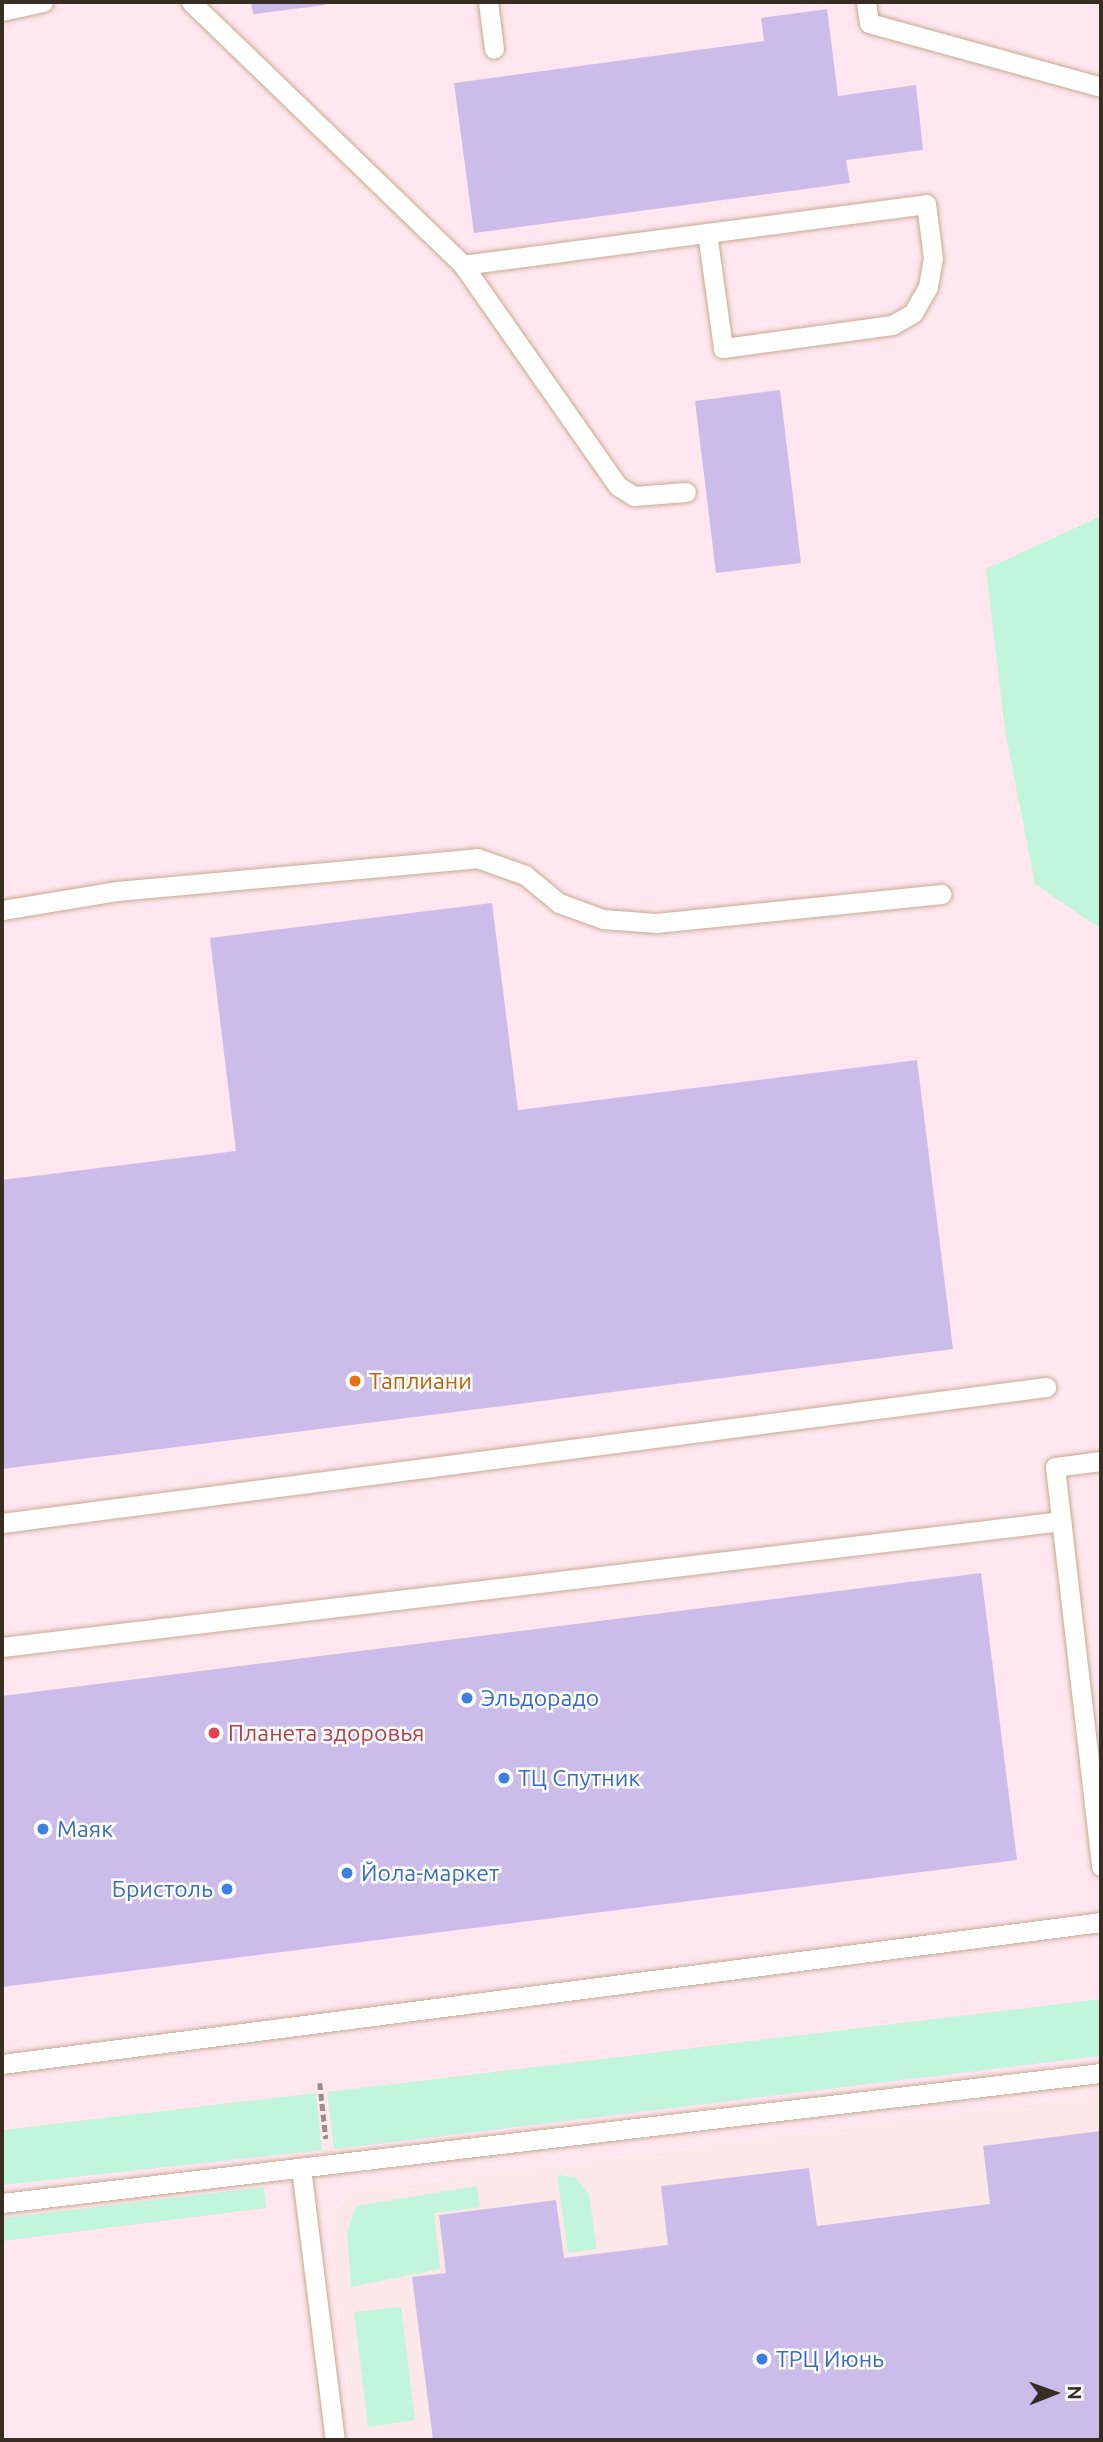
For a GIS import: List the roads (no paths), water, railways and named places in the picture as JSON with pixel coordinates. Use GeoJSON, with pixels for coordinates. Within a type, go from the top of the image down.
{"type":"FeatureCollection","features":[{"type":"Feature","properties":{"kind":"lane"},"geometry":{"type":"LineString","coordinates":[[2,11],[43,2]]}},
{"type":"Feature","properties":{"kind":"lane"},"geometry":{"type":"LineString","coordinates":[[191,2],[463,265],[618,486],[634,496],[686,492]]}},
{"type":"Feature","properties":{"kind":"lane"},"geometry":{"type":"LineString","coordinates":[[488,2],[494,48]]}},
{"type":"Feature","properties":{"kind":"lane"},"geometry":{"type":"LineString","coordinates":[[866,2],[869,23],[1101,87]]}},
{"type":"Feature","properties":{"kind":"lane"},"geometry":{"type":"LineString","coordinates":[[463,265],[926,204],[933,258],[928,287],[913,313],[892,325],[723,348],[707,233]]}},
{"type":"Feature","properties":{"kind":"lane"},"geometry":{"type":"LineString","coordinates":[[2,910],[117,891],[477,858],[525,875],[559,903],[603,919],[656,923],[942,894]]}},
{"type":"Feature","properties":{"kind":"lane"},"geometry":{"type":"LineString","coordinates":[[2,1523],[1046,1387]]}},
{"type":"Feature","properties":{"kind":"lane"},"geometry":{"type":"LineString","coordinates":[[1101,1461],[1055,1467],[1101,1866]]}},
{"type":"Feature","properties":{"kind":"lane"},"geometry":{"type":"LineString","coordinates":[[2,1647],[1062,1521]]}},
{"type":"Feature","properties":{"kind":"lane"},"geometry":{"type":"LineString","coordinates":[[2,2064],[1101,1922]]}},
{"type":"Feature","properties":{"kind":"lane"},"geometry":{"type":"LineString","coordinates":[[2,2203],[1101,2073]]}},
{"type":"Feature","properties":{"kind":"lane"},"geometry":{"type":"LineString","coordinates":[[301,2168],[335,2440]]}},
{"type":"Feature","properties":{"kind":"place","name":"Таплиани"},"geometry":{"type":"Point","coordinates":[355,1381]}},
{"type":"Feature","properties":{"kind":"place","name":"Эльдорадо"},"geometry":{"type":"Point","coordinates":[467,1698]}},
{"type":"Feature","properties":{"kind":"place","name":"Планета здоровья"},"geometry":{"type":"Point","coordinates":[214,1733]}},
{"type":"Feature","properties":{"kind":"place","name":"ТЦ Спутник"},"geometry":{"type":"Point","coordinates":[504,1778]}},
{"type":"Feature","properties":{"kind":"place","name":"Маяк"},"geometry":{"type":"Point","coordinates":[43,1829]}},
{"type":"Feature","properties":{"kind":"place","name":"Йола-маркет"},"geometry":{"type":"Point","coordinates":[347,1873]}},
{"type":"Feature","properties":{"kind":"place","name":"Бристоль"},"geometry":{"type":"Point","coordinates":[227,1889]}},
{"type":"Feature","properties":{"kind":"place","name":"ТРЦ Июнь"},"geometry":{"type":"Point","coordinates":[762,2359]}}]}
